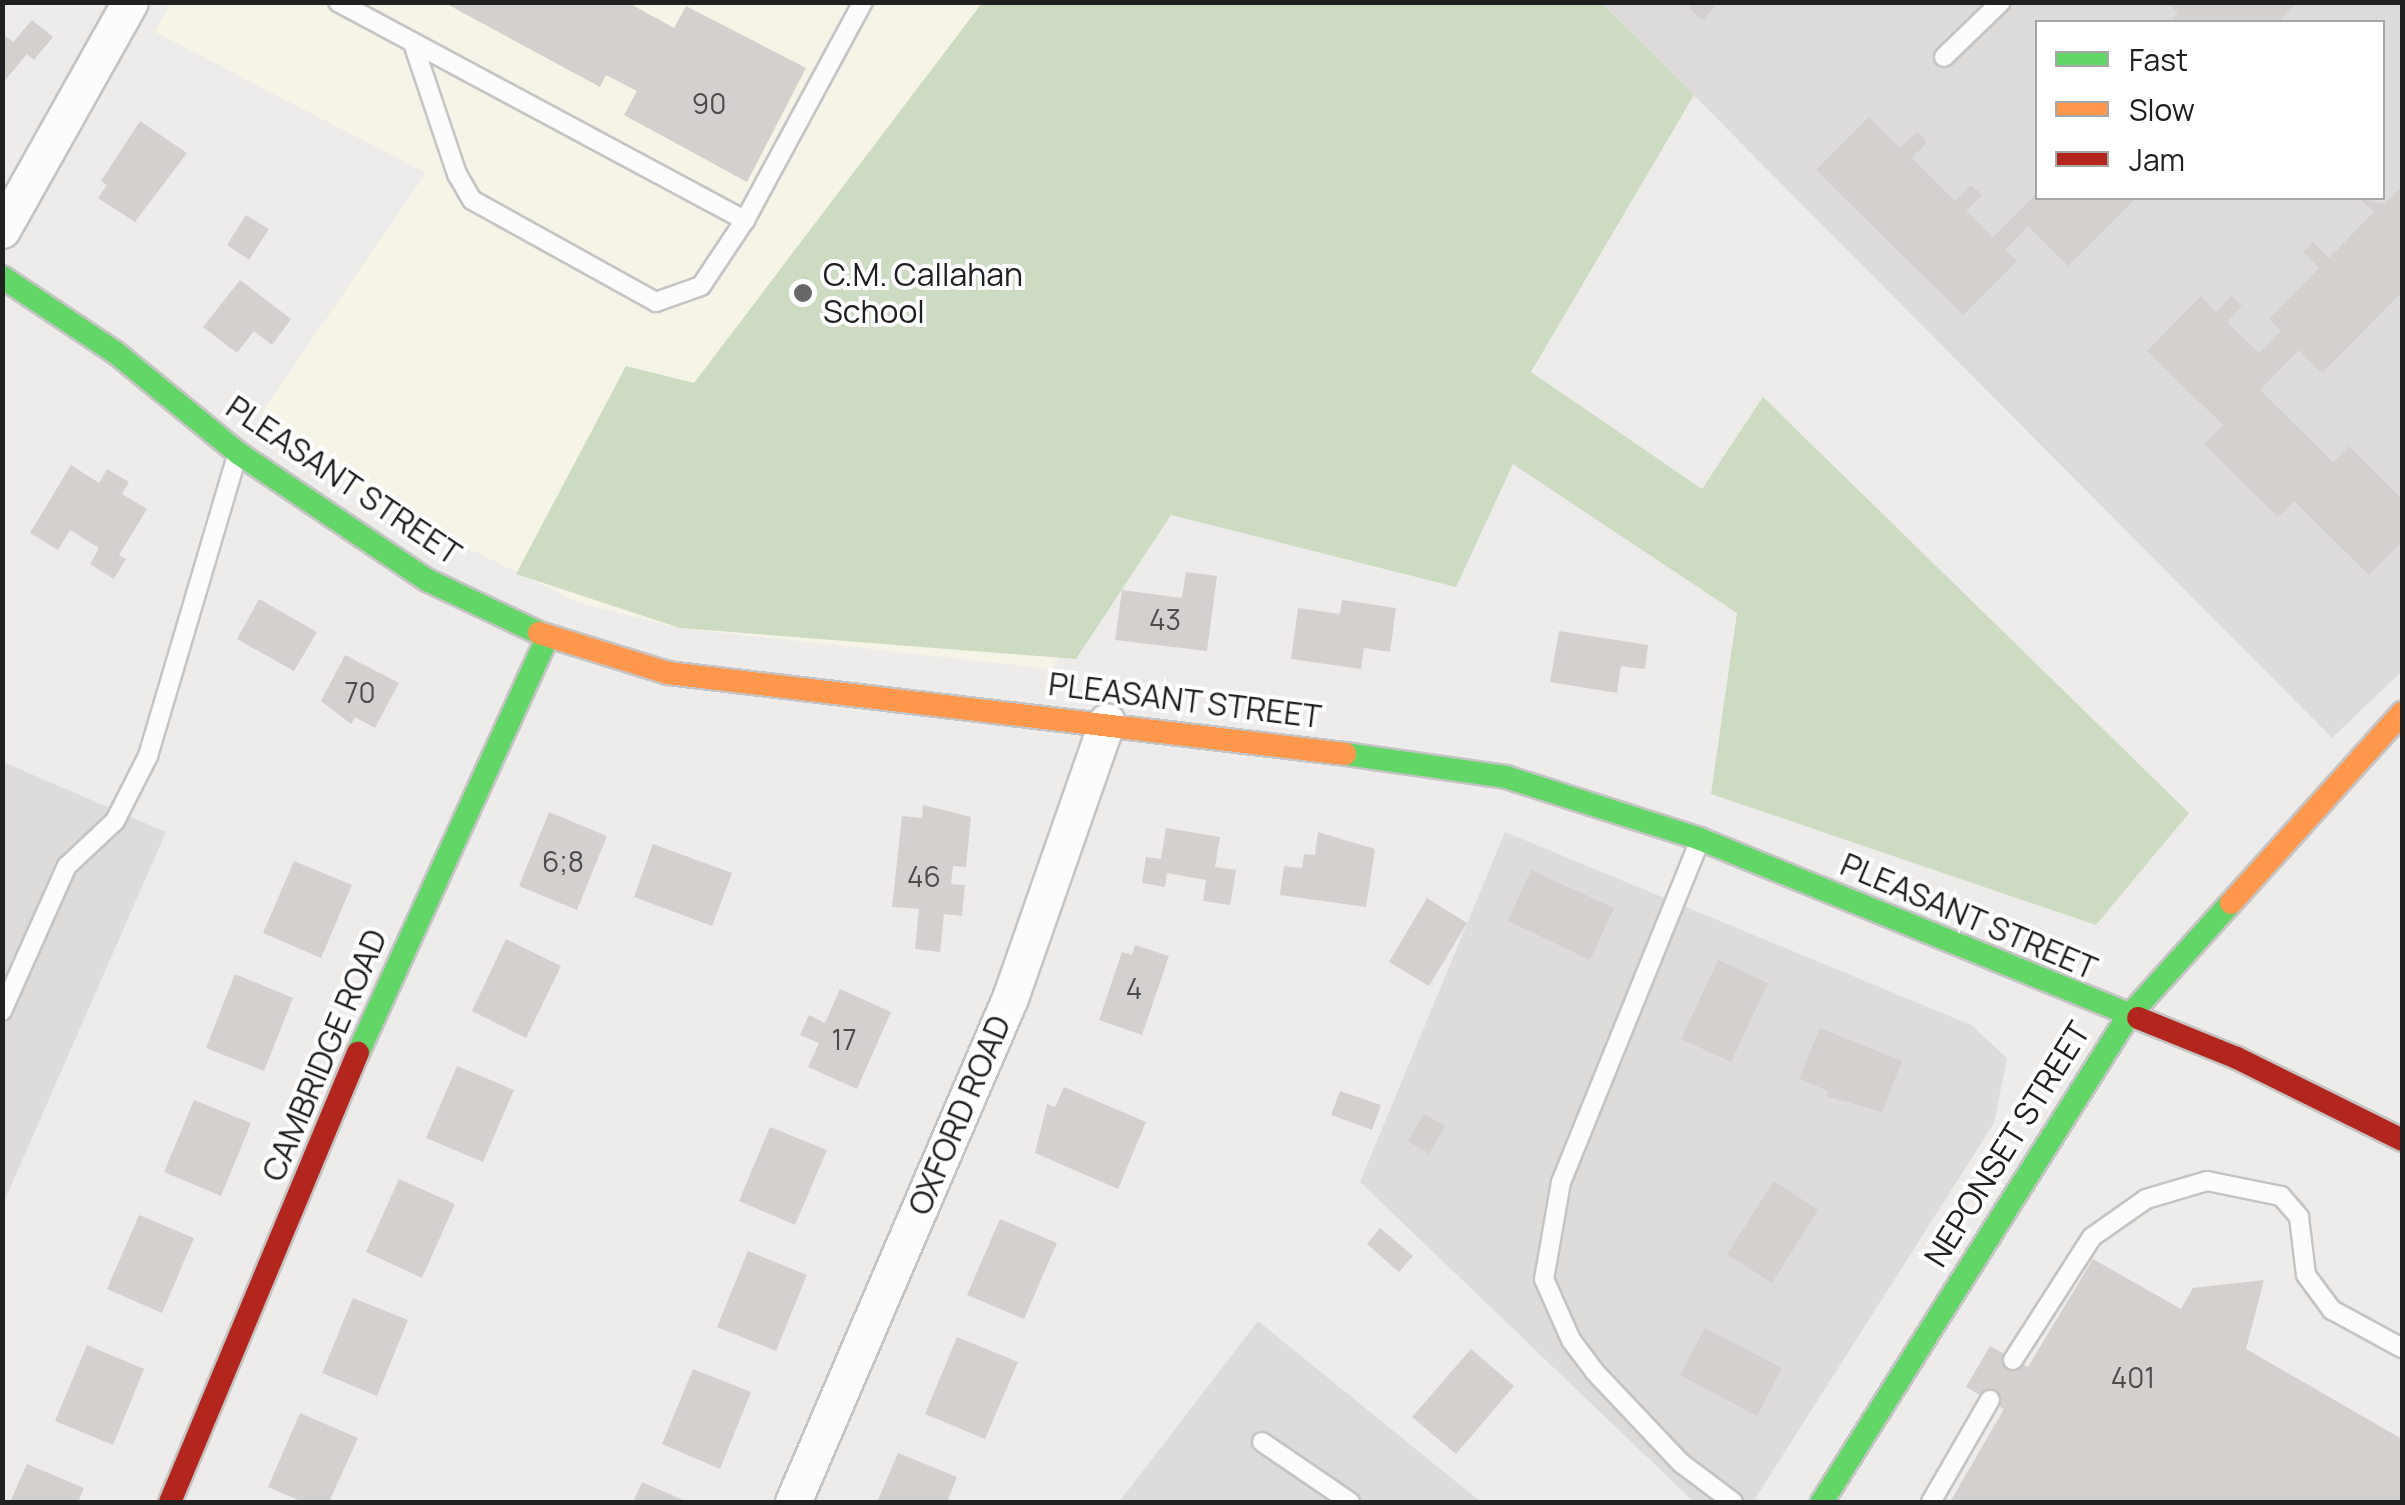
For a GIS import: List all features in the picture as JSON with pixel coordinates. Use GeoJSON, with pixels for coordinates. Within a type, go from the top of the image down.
{"type":"FeatureCollection","features":[{"type":"Feature","properties":{"kind":"street"},"geometry":{"type":"LineString","coordinates":[[2,230],[130,2]]}},
{"type":"Feature","properties":{"kind":"street","name":"PLEASANT STREET"},"geometry":{"type":"LineString","coordinates":[[2,276],[116,354],[238,452],[427,580],[548,637],[668,673],[1107,720],[1506,777],[1700,839],[2288,1081],[2402,1140]]}},
{"type":"Feature","properties":{"kind":"street","name":"CAMBRIDGE ROAD"},"geometry":{"type":"LineString","coordinates":[[170,1502],[380,1001],[548,637]]}},
{"type":"Feature","properties":{"kind":"street","name":"NEPONSET STREET"},"geometry":{"type":"LineString","coordinates":[[1822,1502],[2128,1018],[2402,713]]}},
{"type":"Feature","properties":{"kind":"street","name":"OXFORD ROAD"},"geometry":{"type":"LineString","coordinates":[[793,1502],[1010,998],[1107,720]]}},
{"type":"Feature","properties":{"kind":"lane"},"geometry":{"type":"LineString","coordinates":[[338,2],[745,220]]}},
{"type":"Feature","properties":{"kind":"lane"},"geometry":{"type":"LineString","coordinates":[[413,43],[456,174],[472,200],[656,302],[701,286],[745,220],[862,2]]}},
{"type":"Feature","properties":{"kind":"lane"},"geometry":{"type":"LineString","coordinates":[[1944,58],[2001,2]]}},
{"type":"Feature","properties":{"kind":"lane"},"geometry":{"type":"LineString","coordinates":[[2,1011],[66,866],[115,822],[148,756],[238,452]]}},
{"type":"Feature","properties":{"kind":"lane"},"geometry":{"type":"LineString","coordinates":[[1700,839],[1561,1182],[1544,1279],[1571,1340],[1594,1371],[1682,1462],[1733,1502]]}},
{"type":"Feature","properties":{"kind":"lane"},"geometry":{"type":"LineString","coordinates":[[2013,1360],[2092,1236],[2146,1200],[2207,1181],[2281,1196],[2300,1217],[2306,1276],[2332,1310],[2402,1348]]}},
{"type":"Feature","properties":{"kind":"lane"},"geometry":{"type":"LineString","coordinates":[[1931,1502],[1990,1400]]}},
{"type":"Feature","properties":{"kind":"lane"},"geometry":{"type":"LineString","coordinates":[[1262,1442],[1350,1502]]}},
{"type":"Feature","properties":{"kind":"shaded area","name":"C.M. Callahan School"},"geometry":{"type":"Polygon","coordinates":[[[171,2],[1426,3],[1052,669],[680,628],[580,603],[376,503],[261,414],[426,173],[155,32],[171,2]]]}},
{"type":"Feature","properties":{"kind":"shaded area"},"geometry":{"type":"Polygon","coordinates":[[[1602,3],[2402,3],[2402,671],[2332,738],[1602,3]]]}},
{"type":"Feature","properties":{"kind":"shaded area"},"geometry":{"type":"Polygon","coordinates":[[[3,762],[166,832],[3,1204],[3,762]]]}},
{"type":"Feature","properties":{"kind":"shaded area"},"geometry":{"type":"Polygon","coordinates":[[[1505,832],[1971,1025],[2007,1058],[1994,1123],[1753,1502],[1694,1502],[1360,1182],[1505,832]]]}},
{"type":"Feature","properties":{"kind":"shaded area"},"geometry":{"type":"Polygon","coordinates":[[[1258,1321],[1481,1502],[1119,1502],[1258,1321]]]}},
{"type":"Feature","properties":{"kind":"green space"},"geometry":{"type":"Polygon","coordinates":[[[982,3],[1602,3],[1694,95],[1531,372],[1702,489],[1763,397],[2189,813],[2096,925],[1711,794],[1737,613],[1513,464],[1456,587],[1171,515],[1076,659],[680,628],[516,574],[626,366],[694,383],[982,3]]]}},
{"type":"Feature","properties":{"kind":"building"},"geometry":{"type":"Polygon","coordinates":[[[443,2],[627,2],[674,28],[686,6],[806,68],[747,182],[624,115],[637,91],[606,75],[600,87],[443,2]]]}},
{"type":"Feature","properties":{"kind":"building"},"geometry":{"type":"Polygon","coordinates":[[[1694,2],[1710,2],[1715,7],[1703,20],[1689,8],[1694,2]]]}},
{"type":"Feature","properties":{"kind":"building"},"geometry":{"type":"Polygon","coordinates":[[[2167,2],[2298,2],[2280,20],[2171,20],[2178,13],[2167,2]]]}},
{"type":"Feature","properties":{"kind":"building"},"geometry":{"type":"Polygon","coordinates":[[[32,20],[53,37],[34,60],[27,54],[2,84],[2,33],[13,42],[32,20]]]}},
{"type":"Feature","properties":{"kind":"building"},"geometry":{"type":"Polygon","coordinates":[[[1869,117],[1900,148],[1917,131],[1927,142],[1912,158],[1955,201],[1971,185],[1982,195],[1966,211],[1993,237],[2035,195],[2035,200],[2134,200],[2068,266],[2028,226],[2005,250],[2017,261],[1963,315],[1816,170],[1869,117]]]}},
{"type":"Feature","properties":{"kind":"building"},"geometry":{"type":"Polygon","coordinates":[[[140,121],[187,153],[135,222],[98,198],[107,185],[101,181],[140,121]]]}},
{"type":"Feature","properties":{"kind":"building"},"geometry":{"type":"Polygon","coordinates":[[[2402,186],[2402,292],[2322,373],[2299,350],[2260,390],[2333,462],[2349,446],[2402,499],[2402,542],[2369,575],[2294,501],[2278,517],[2204,444],[2223,425],[2147,351],[2201,296],[2216,312],[2231,296],[2242,306],[2227,322],[2259,353],[2281,331],[2269,319],[2319,268],[2303,252],[2313,242],[2329,258],[2374,212],[2361,200],[2385,204],[2402,186]]]}},
{"type":"Feature","properties":{"kind":"building"},"geometry":{"type":"Polygon","coordinates":[[[246,215],[269,229],[249,260],[227,245],[246,215]]]}},
{"type":"Feature","properties":{"kind":"building"},"geometry":{"type":"Polygon","coordinates":[[[240,280],[291,319],[272,345],[254,331],[237,353],[203,327],[240,280]]]}},
{"type":"Feature","properties":{"kind":"building"},"geometry":{"type":"Polygon","coordinates":[[[71,465],[99,483],[107,469],[129,482],[122,494],[147,509],[119,555],[126,559],[114,579],[90,564],[99,548],[70,530],[58,550],[30,533],[71,465]]]}},
{"type":"Feature","properties":{"kind":"building"},"geometry":{"type":"Polygon","coordinates":[[[1186,572],[1217,576],[1207,651],[1115,640],[1122,590],[1182,598],[1186,572]]]}},
{"type":"Feature","properties":{"kind":"building"},"geometry":{"type":"Polygon","coordinates":[[[259,599],[317,632],[294,671],[237,639],[259,599]]]}},
{"type":"Feature","properties":{"kind":"building"},"geometry":{"type":"Polygon","coordinates":[[[1342,600],[1396,608],[1390,652],[1364,648],[1361,669],[1291,659],[1298,608],[1340,614],[1342,600]]]}},
{"type":"Feature","properties":{"kind":"building"},"geometry":{"type":"Polygon","coordinates":[[[1559,631],[1648,645],[1645,669],[1621,666],[1617,693],[1550,682],[1559,631]]]}},
{"type":"Feature","properties":{"kind":"building"},"geometry":{"type":"Polygon","coordinates":[[[345,655],[399,683],[375,728],[355,717],[351,724],[321,701],[345,655]]]}},
{"type":"Feature","properties":{"kind":"building"},"geometry":{"type":"Polygon","coordinates":[[[923,805],[971,817],[966,867],[953,866],[951,884],[965,885],[962,916],[944,914],[940,952],[915,949],[919,909],[892,907],[902,816],[922,818],[923,805]]]}},
{"type":"Feature","properties":{"kind":"building"},"geometry":{"type":"Polygon","coordinates":[[[549,812],[607,836],[577,910],[519,886],[549,812]]]}},
{"type":"Feature","properties":{"kind":"building"},"geometry":{"type":"Polygon","coordinates":[[[1166,828],[1220,837],[1215,867],[1236,870],[1230,905],[1203,901],[1206,880],[1167,873],[1165,887],[1142,883],[1146,857],[1161,859],[1166,828]]]}},
{"type":"Feature","properties":{"kind":"building"},"geometry":{"type":"Polygon","coordinates":[[[1318,832],[1375,849],[1366,907],[1280,895],[1284,866],[1302,868],[1304,854],[1315,855],[1318,832]]]}},
{"type":"Feature","properties":{"kind":"building"},"geometry":{"type":"Polygon","coordinates":[[[653,844],[732,873],[712,926],[634,897],[653,844]]]}},
{"type":"Feature","properties":{"kind":"building"},"geometry":{"type":"Polygon","coordinates":[[[294,861],[352,885],[321,958],[263,933],[294,861]]]}},
{"type":"Feature","properties":{"kind":"building"},"geometry":{"type":"Polygon","coordinates":[[[1531,870],[1614,908],[1590,960],[1508,921],[1531,870]]]}},
{"type":"Feature","properties":{"kind":"building"},"geometry":{"type":"Polygon","coordinates":[[[1427,898],[1467,923],[1429,986],[1389,962],[1427,898]]]}},
{"type":"Feature","properties":{"kind":"building"},"geometry":{"type":"Polygon","coordinates":[[[506,939],[561,966],[526,1038],[472,1011],[506,939]]]}},
{"type":"Feature","properties":{"kind":"building"},"geometry":{"type":"Polygon","coordinates":[[[1135,945],[1169,956],[1142,1035],[1099,1020],[1122,952],[1132,955],[1135,945]]]}},
{"type":"Feature","properties":{"kind":"building"},"geometry":{"type":"Polygon","coordinates":[[[1718,960],[1768,983],[1731,1062],[1681,1039],[1718,960]]]}},
{"type":"Feature","properties":{"kind":"building"},"geometry":{"type":"Polygon","coordinates":[[[235,974],[293,998],[264,1071],[206,1048],[235,974]]]}},
{"type":"Feature","properties":{"kind":"building"},"geometry":{"type":"Polygon","coordinates":[[[840,989],[891,1012],[857,1089],[808,1067],[819,1043],[800,1035],[809,1015],[825,1023],[840,989]]]}},
{"type":"Feature","properties":{"kind":"building"},"geometry":{"type":"Polygon","coordinates":[[[1820,1028],[1902,1061],[1882,1112],[1826,1096],[1828,1091],[1799,1079],[1820,1028]]]}},
{"type":"Feature","properties":{"kind":"building"},"geometry":{"type":"Polygon","coordinates":[[[457,1066],[514,1090],[483,1162],[426,1138],[457,1066]]]}},
{"type":"Feature","properties":{"kind":"building"},"geometry":{"type":"Polygon","coordinates":[[[1064,1087],[1146,1122],[1118,1189],[1035,1153],[1047,1104],[1055,1107],[1064,1087]]]}},
{"type":"Feature","properties":{"kind":"building"},"geometry":{"type":"Polygon","coordinates":[[[1340,1091],[1381,1105],[1372,1130],[1331,1115],[1340,1091]]]}},
{"type":"Feature","properties":{"kind":"building"},"geometry":{"type":"Polygon","coordinates":[[[194,1100],[251,1123],[221,1196],[164,1172],[194,1100]]]}},
{"type":"Feature","properties":{"kind":"building"},"geometry":{"type":"Polygon","coordinates":[[[1424,1114],[1445,1126],[1429,1154],[1408,1141],[1424,1114]]]}},
{"type":"Feature","properties":{"kind":"building"},"geometry":{"type":"Polygon","coordinates":[[[770,1127],[827,1150],[795,1225],[739,1201],[770,1127]]]}},
{"type":"Feature","properties":{"kind":"building"},"geometry":{"type":"Polygon","coordinates":[[[399,1179],[455,1204],[422,1278],[366,1252],[399,1179]]]}},
{"type":"Feature","properties":{"kind":"building"},"geometry":{"type":"Polygon","coordinates":[[[1774,1181],[1818,1210],[1772,1283],[1727,1254],[1774,1181]]]}},
{"type":"Feature","properties":{"kind":"building"},"geometry":{"type":"Polygon","coordinates":[[[139,1215],[194,1238],[162,1313],[107,1289],[139,1215]]]}},
{"type":"Feature","properties":{"kind":"building"},"geometry":{"type":"Polygon","coordinates":[[[1000,1219],[1057,1243],[1024,1319],[967,1295],[1000,1219]]]}},
{"type":"Feature","properties":{"kind":"building"},"geometry":{"type":"Polygon","coordinates":[[[1380,1228],[1413,1256],[1399,1272],[1367,1244],[1380,1228]]]}},
{"type":"Feature","properties":{"kind":"building"},"geometry":{"type":"Polygon","coordinates":[[[748,1251],[807,1275],[776,1351],[717,1327],[748,1251]]]}},
{"type":"Feature","properties":{"kind":"building"},"geometry":{"type":"Polygon","coordinates":[[[2093,1259],[2181,1309],[2193,1288],[2264,1280],[2246,1349],[2402,1439],[2402,1502],[1950,1502],[2004,1409],[1966,1387],[1990,1346],[2028,1367],[2093,1259]]]}},
{"type":"Feature","properties":{"kind":"building"},"geometry":{"type":"Polygon","coordinates":[[[353,1298],[408,1320],[377,1396],[322,1373],[353,1298]]]}},
{"type":"Feature","properties":{"kind":"building"},"geometry":{"type":"Polygon","coordinates":[[[1705,1328],[1782,1368],[1757,1416],[1680,1375],[1705,1328]]]}},
{"type":"Feature","properties":{"kind":"building"},"geometry":{"type":"Polygon","coordinates":[[[957,1337],[1018,1362],[985,1439],[925,1414],[957,1337]]]}},
{"type":"Feature","properties":{"kind":"building"},"geometry":{"type":"Polygon","coordinates":[[[87,1345],[144,1369],[113,1445],[55,1421],[87,1345]]]}},
{"type":"Feature","properties":{"kind":"building"},"geometry":{"type":"Polygon","coordinates":[[[1471,1349],[1514,1386],[1456,1454],[1412,1417],[1471,1349]]]}},
{"type":"Feature","properties":{"kind":"building"},"geometry":{"type":"Polygon","coordinates":[[[693,1369],[751,1392],[720,1469],[662,1444],[693,1369]]]}},
{"type":"Feature","properties":{"kind":"building"},"geometry":{"type":"Polygon","coordinates":[[[300,1413],[358,1438],[329,1502],[303,1502],[268,1487],[300,1413]]]}},
{"type":"Feature","properties":{"kind":"building"},"geometry":{"type":"Polygon","coordinates":[[[898,1453],[957,1477],[947,1502],[877,1502],[898,1453]]]}},
{"type":"Feature","properties":{"kind":"building"},"geometry":{"type":"Polygon","coordinates":[[[27,1464],[84,1488],[78,1502],[10,1502],[27,1464]]]}},
{"type":"Feature","properties":{"kind":"building"},"geometry":{"type":"Polygon","coordinates":[[[642,1482],[688,1502],[633,1502],[642,1482]]]}},
{"type":"Feature","properties":{"kind":"traffic: fast"},"geometry":{"type":"LineString","coordinates":[[2,277],[116,353],[238,453],[427,580],[539,633]]}},
{"type":"Feature","properties":{"kind":"traffic: fast"},"geometry":{"type":"LineString","coordinates":[[358,1053],[548,637]]}},
{"type":"Feature","properties":{"kind":"traffic: fast"},"geometry":{"type":"LineString","coordinates":[[1345,754],[1506,777],[1700,839],[2138,1018]]}},
{"type":"Feature","properties":{"kind":"traffic: fast"},"geometry":{"type":"LineString","coordinates":[[1822,1502],[2127,1018],[2231,903]]}},
{"type":"Feature","properties":{"kind":"traffic: slow"},"geometry":{"type":"LineString","coordinates":[[539,633],[668,673],[1345,754]]}},
{"type":"Feature","properties":{"kind":"traffic: slow"},"geometry":{"type":"LineString","coordinates":[[2231,903],[2402,713]]}},
{"type":"Feature","properties":{"kind":"traffic: jam"},"geometry":{"type":"LineString","coordinates":[[2138,1018],[2237,1058],[2402,1140]]}},
{"type":"Feature","properties":{"kind":"traffic: jam"},"geometry":{"type":"LineString","coordinates":[[170,1502],[358,1053]]}},
{"type":"Feature","properties":{"kind":"place","name":"C.M. Callahan School"},"geometry":{"type":"Point","coordinates":[803,293]}}]}
